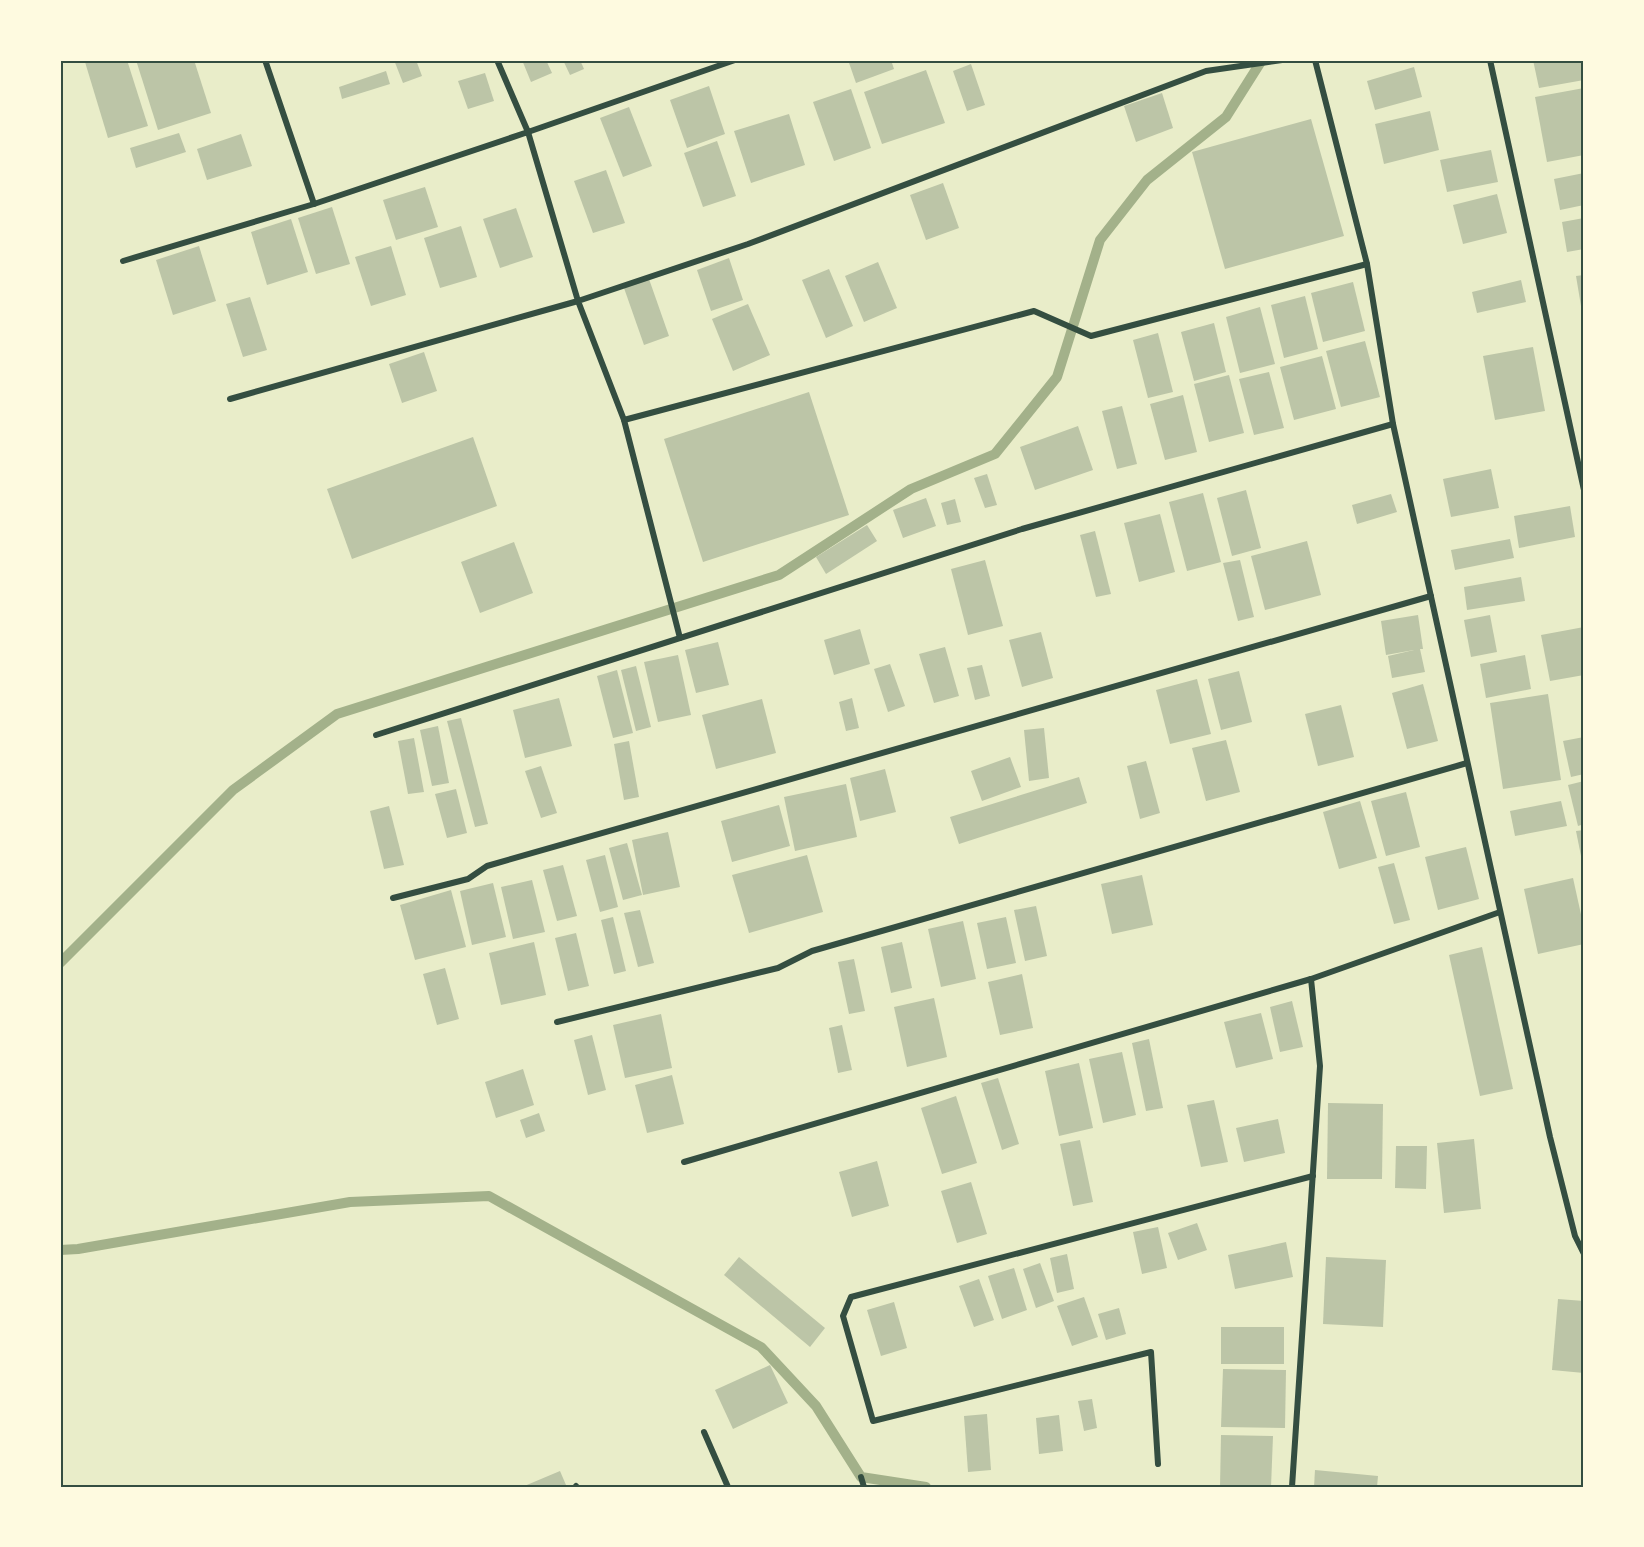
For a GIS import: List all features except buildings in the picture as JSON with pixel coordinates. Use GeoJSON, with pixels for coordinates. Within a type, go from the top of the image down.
{"type":"FeatureCollection","features":[{"type":"Feature","properties":{"kind":"street"},"geometry":{"type":"LineString","coordinates":[[265,60],[314,204]]}},
{"type":"Feature","properties":{"kind":"street"},"geometry":{"type":"LineString","coordinates":[[498,60],[528,132],[578,301],[624,420],[680,638]]}},
{"type":"Feature","properties":{"kind":"street"},"geometry":{"type":"LineString","coordinates":[[123,261],[314,204],[735,60]]}},
{"type":"Feature","properties":{"kind":"street"},"geometry":{"type":"LineString","coordinates":[[230,399],[578,301],[748,244],[1206,71],[1282,60]]}},
{"type":"Feature","properties":{"kind":"street"},"geometry":{"type":"LineString","coordinates":[[1315,60],[1367,264],[1393,424],[1550,1137],[1575,1236],[1584,1254]]}},
{"type":"Feature","properties":{"kind":"street"},"geometry":{"type":"LineString","coordinates":[[1490,60],[1584,490]]}},
{"type":"Feature","properties":{"kind":"street"},"geometry":{"type":"LineString","coordinates":[[624,420],[1034,311],[1092,336],[1367,264]]}},
{"type":"Feature","properties":{"kind":"street"},"geometry":{"type":"LineString","coordinates":[[376,735],[1022,529],[1393,424]]}},
{"type":"Feature","properties":{"kind":"street"},"geometry":{"type":"LineString","coordinates":[[393,898],[468,879],[487,866],[1431,596]]}},
{"type":"Feature","properties":{"kind":"street"},"geometry":{"type":"LineString","coordinates":[[557,1022],[778,968],[812,951],[1467,763]]}},
{"type":"Feature","properties":{"kind":"street"},"geometry":{"type":"LineString","coordinates":[[684,1162],[1311,979],[1500,912]]}},
{"type":"Feature","properties":{"kind":"street"},"geometry":{"type":"LineString","coordinates":[[1292,1487],[1320,1066],[1311,979]]}},
{"type":"Feature","properties":{"kind":"street"},"geometry":{"type":"LineString","coordinates":[[1158,1464],[1151,1352],[873,1421],[843,1316],[851,1298],[1313,1176]]}},
{"type":"Feature","properties":{"kind":"street"},"geometry":{"type":"LineString","coordinates":[[704,1432],[728,1487]]}},
{"type":"Feature","properties":{"kind":"street"},"geometry":{"type":"LineString","coordinates":[[861,1477],[864,1487]]}},
{"type":"Feature","properties":{"kind":"waterway"},"geometry":{"type":"LineString","coordinates":[[60,963],[233,790],[337,714],[779,575],[911,489],[995,454],[1057,377],[1100,240],[1147,180],[1226,117],[1262,60]]}},
{"type":"Feature","properties":{"kind":"waterway"},"geometry":{"type":"LineString","coordinates":[[60,1250],[78,1249],[350,1202],[489,1196],[761,1347],[816,1406],[861,1477],[926,1487]]}}]}
